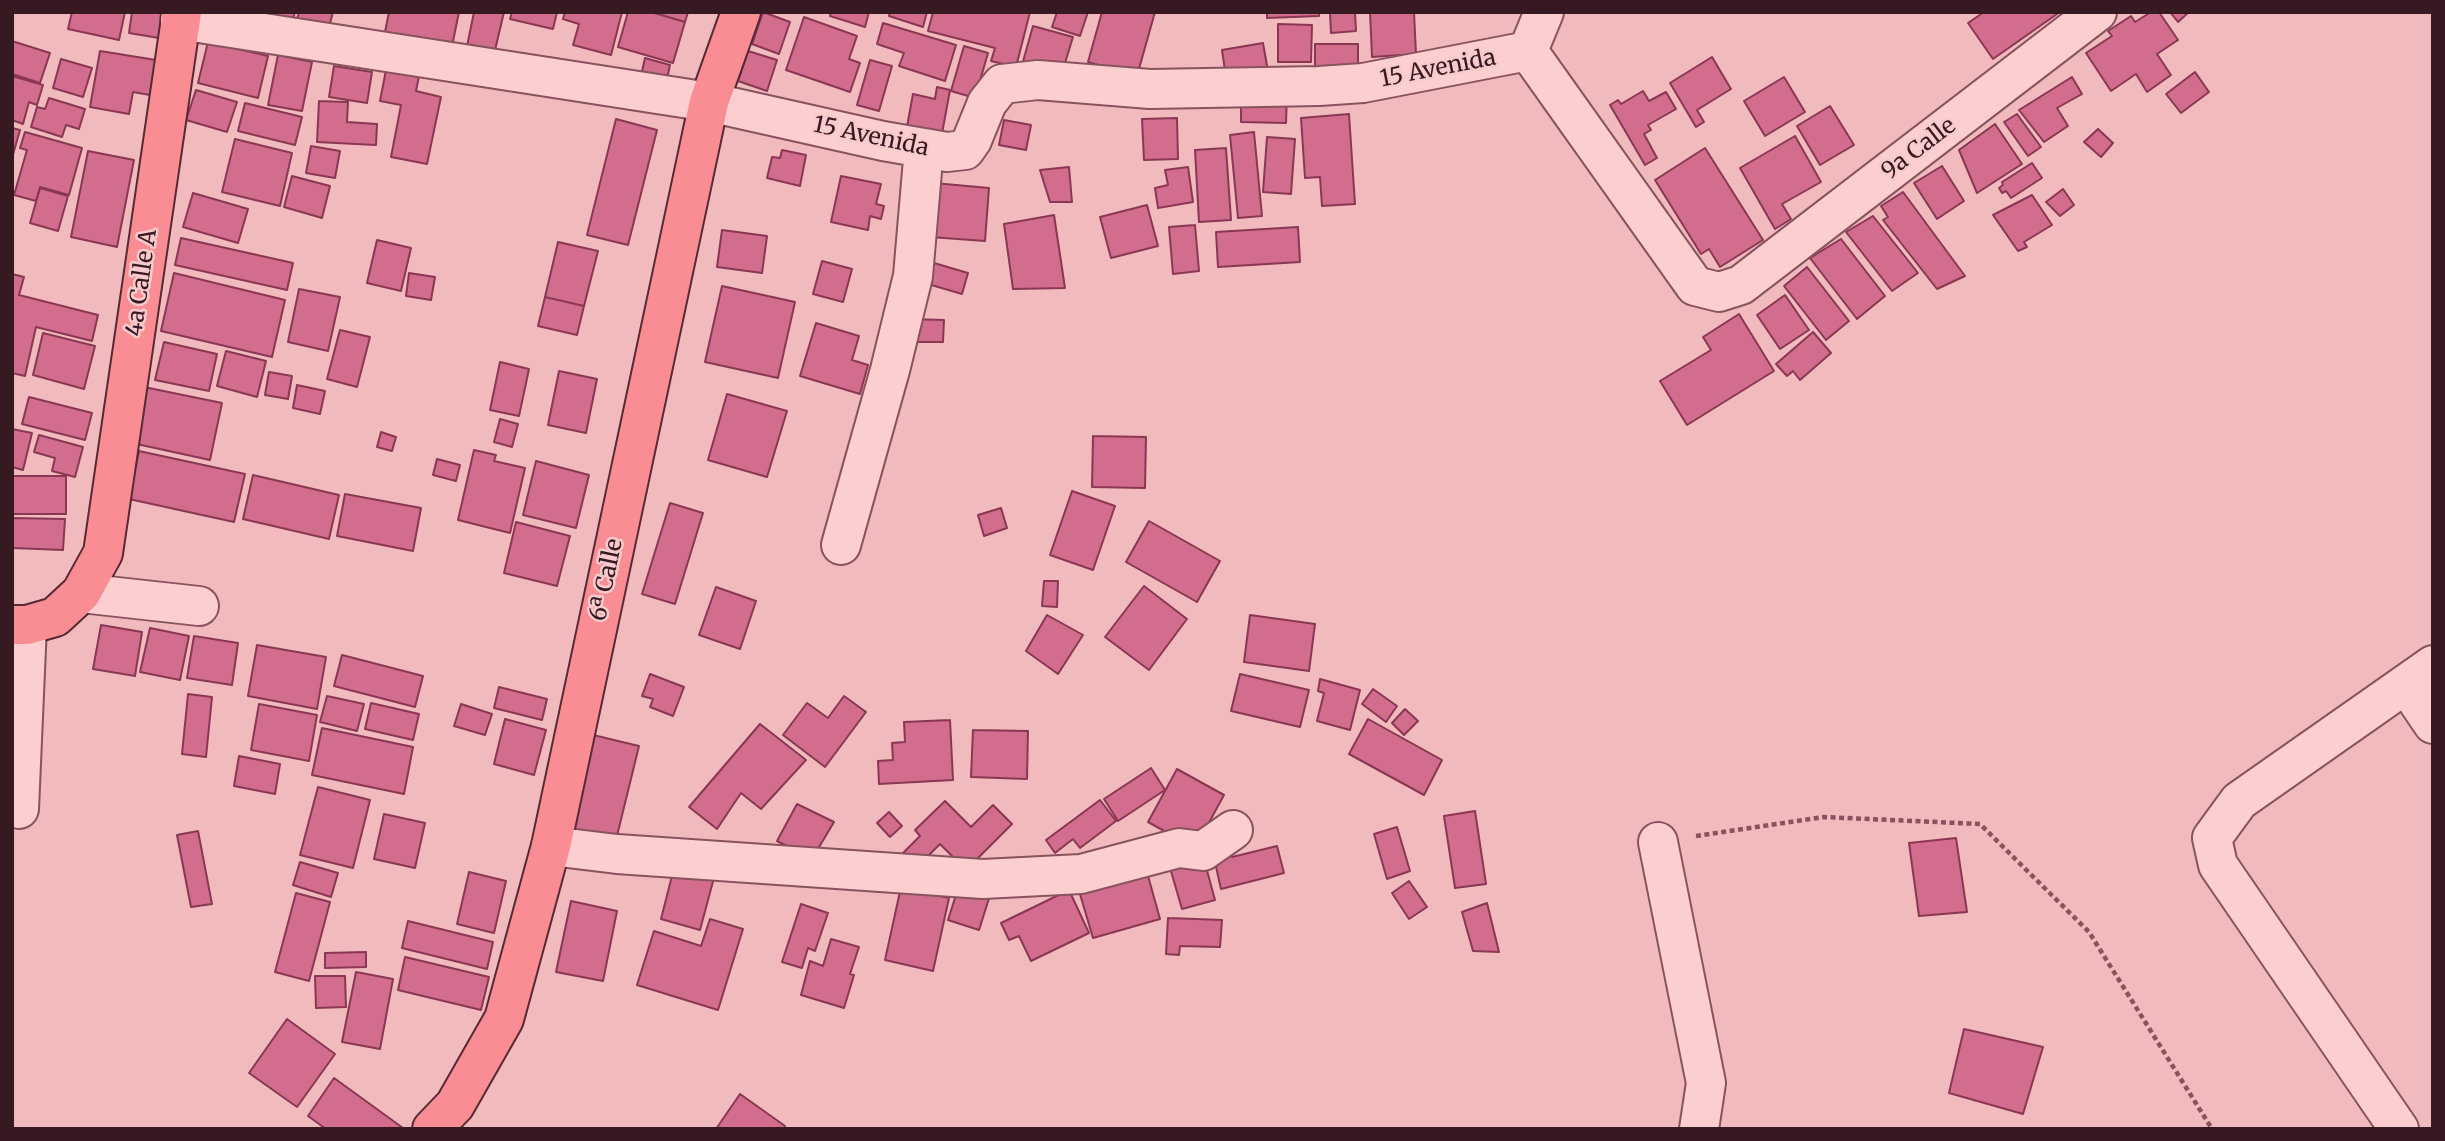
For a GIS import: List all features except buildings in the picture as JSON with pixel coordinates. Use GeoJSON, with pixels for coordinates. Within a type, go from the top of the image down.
{"type":"FeatureCollection","features":[{"type":"Feature","properties":{"kind":"main road","name":"6ª Calle"},"geometry":{"type":"LineString","coordinates":[[432,1129],[455,1105],[505,1019],[551,846],[709,102],[741,12]]}},
{"type":"Feature","properties":{"kind":"main road","name":"4a Calle A"},"geometry":{"type":"LineString","coordinates":[[81,593],[103,553],[181,16]]}},
{"type":"Feature","properties":{"kind":"main road"},"geometry":{"type":"LineString","coordinates":[[20,625],[55,617],[81,593]]}},
{"type":"Feature","properties":{"kind":"street"},"geometry":{"type":"LineString","coordinates":[[1528,51],[1544,12]]}},
{"type":"Feature","properties":{"kind":"street","name":"9a Calle"},"geometry":{"type":"LineString","coordinates":[[1528,51],[1695,286],[1719,292],[1741,285],[2097,12]]}},
{"type":"Feature","properties":{"kind":"street","name":"15 Avenida"},"geometry":{"type":"LineString","coordinates":[[181,16],[709,102],[947,152],[965,150],[987,103],[1002,84],[1038,80],[1150,89],[1319,86],[1363,83],[1528,51]]}},
{"type":"Feature","properties":{"kind":"street"},"geometry":{"type":"LineString","coordinates":[[841,545],[914,276],[923,148]]}},
{"type":"Feature","properties":{"kind":"street"},"geometry":{"type":"LineString","coordinates":[[81,593],[199,606]]}},
{"type":"Feature","properties":{"kind":"street"},"geometry":{"type":"LineString","coordinates":[[19,809],[20,625]]}},
{"type":"Feature","properties":{"kind":"street"},"geometry":{"type":"LineString","coordinates":[[2399,1129],[2218,865],[2212,838],[2239,801],[2419,675],[2433,724]]}},
{"type":"Feature","properties":{"kind":"street"},"geometry":{"type":"LineString","coordinates":[[551,846],[617,854],[982,879],[1081,874],[1179,848],[1203,851],[1233,830]]}},
{"type":"Feature","properties":{"kind":"street"},"geometry":{"type":"LineString","coordinates":[[1658,842],[1706,1083],[1699,1129]]}},
{"type":"Feature","properties":{"kind":"path"},"geometry":{"type":"LineString","coordinates":[[1658,842],[1824,817],[1980,824],[2089,932],[2212,1129]]}}]}
